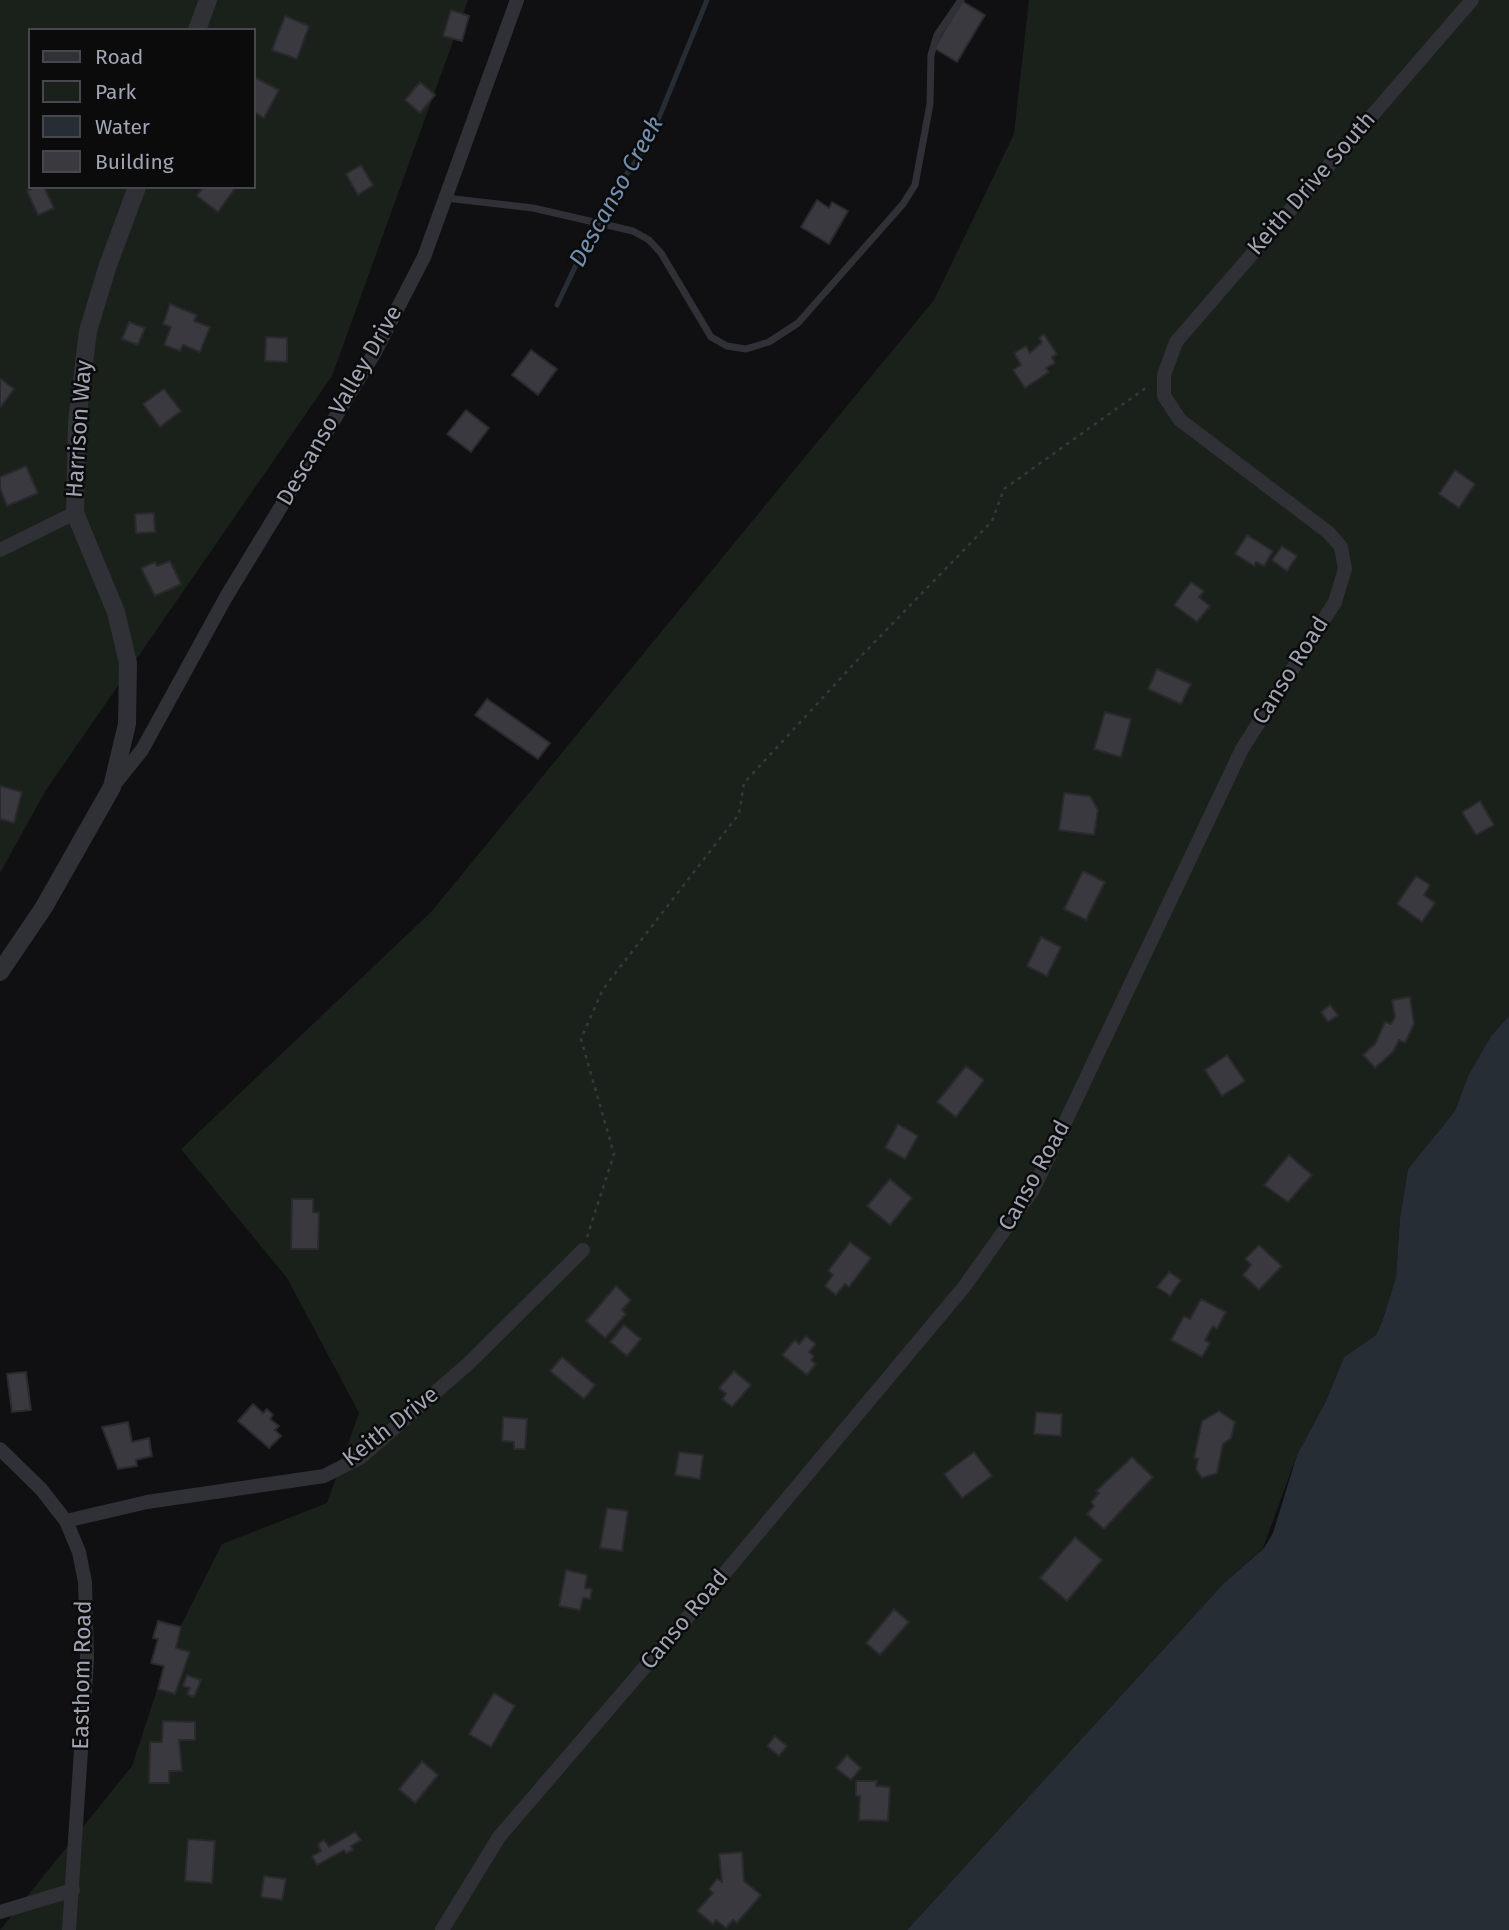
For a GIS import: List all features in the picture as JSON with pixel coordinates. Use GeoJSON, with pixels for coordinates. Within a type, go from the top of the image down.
{"type":"FeatureCollection","features":[{"type":"Feature","properties":{"kind":"street"},"geometry":{"type":"LineString","coordinates":[[198,28],[208,0]]}},
{"type":"Feature","properties":{"kind":"street","name":"Descanso Valley Drive"},"geometry":{"type":"LineString","coordinates":[[112,787],[142,750],[226,597],[374,352],[424,257],[517,0]]}},
{"type":"Feature","properties":{"kind":"street","name":"Keith Drive South"},"geometry":{"type":"LineString","coordinates":[[1164,375],[1176,342],[1472,0]]}},
{"type":"Feature","properties":{"kind":"street","name":"Harrison Way"},"geometry":{"type":"LineString","coordinates":[[0,972],[44,907],[112,787],[127,724],[128,663],[116,612],[75,513],[77,422],[88,331],[108,265],[136,189]]}},
{"type":"Feature","properties":{"kind":"street","name":"Canso Road"},"geometry":{"type":"LineString","coordinates":[[442,1930],[499,1837],[964,1287],[1004,1233],[1043,1169],[1242,749],[1335,602],[1345,569],[1341,547],[1329,533],[1180,419],[1164,396],[1164,375]]}},
{"type":"Feature","properties":{"kind":"street"},"geometry":{"type":"LineString","coordinates":[[0,550],[75,513]]}},
{"type":"Feature","properties":{"kind":"street","name":"Keith Drive"},"geometry":{"type":"LineString","coordinates":[[66,1521],[147,1502],[324,1476],[352,1461],[468,1364],[583,1250]]}},
{"type":"Feature","properties":{"kind":"street","name":"Easthom Road"},"geometry":{"type":"LineString","coordinates":[[0,1449],[41,1489],[66,1521],[79,1552],[85,1582],[87,1660],[69,1930]]}},
{"type":"Feature","properties":{"kind":"street"},"geometry":{"type":"LineString","coordinates":[[0,1912],[73,1890]]}},
{"type":"Feature","properties":{"kind":"lane"},"geometry":{"type":"LineString","coordinates":[[445,198],[533,208],[633,231],[649,240],[661,253],[711,337],[727,346],[746,349],[769,342],[798,323],[903,204],[915,185],[930,104],[931,55],[937,34],[961,0]]}},
{"type":"Feature","properties":{"kind":"path"},"geometry":{"type":"LineString","coordinates":[[583,1250],[614,1154],[582,1039],[603,989],[739,814],[744,783],[992,521],[1004,489],[1147,387]]}},
{"type":"Feature","properties":{"kind":"green space"},"geometry":{"type":"Polygon","coordinates":[[[0,0],[468,0],[332,376],[46,790],[0,873],[0,0]]]}},
{"type":"Feature","properties":{"kind":"green space"},"geometry":{"type":"Polygon","coordinates":[[[1029,0],[1509,0],[1509,1016],[1491,1036],[1468,1076],[1455,1111],[1408,1169],[1400,1218],[1396,1277],[1383,1319],[1376,1335],[1344,1357],[1326,1401],[1297,1455],[1263,1548],[1224,1583],[907,1930],[0,1930],[132,1766],[173,1641],[222,1544],[327,1503],[359,1413],[287,1278],[181,1149],[431,912],[934,300],[1014,134],[1029,0]]]}},
{"type":"Feature","properties":{"kind":"water"},"geometry":{"type":"Polygon","coordinates":[[[1509,1016],[1509,1930],[907,1930],[1224,1583],[1264,1548],[1273,1533],[1297,1455],[1326,1401],[1344,1357],[1376,1335],[1383,1319],[1396,1277],[1400,1218],[1408,1169],[1455,1111],[1468,1076],[1491,1036],[1509,1016]]]}},
{"type":"Feature","properties":{"kind":"building"},"geometry":{"type":"Polygon","coordinates":[[[962,1],[985,15],[957,62],[934,48],[962,1]]]}},
{"type":"Feature","properties":{"kind":"building"},"geometry":{"type":"Polygon","coordinates":[[[451,10],[469,16],[462,41],[443,36],[451,10]]]}},
{"type":"Feature","properties":{"kind":"building"},"geometry":{"type":"Polygon","coordinates":[[[285,16],[309,26],[297,59],[272,50],[285,16]]]}},
{"type":"Feature","properties":{"kind":"building"},"geometry":{"type":"Polygon","coordinates":[[[256,78],[279,90],[264,118],[256,113],[256,78]]]}},
{"type":"Feature","properties":{"kind":"building"},"geometry":{"type":"Polygon","coordinates":[[[420,82],[435,95],[420,113],[405,100],[420,82]]]}},
{"type":"Feature","properties":{"kind":"building"},"geometry":{"type":"Polygon","coordinates":[[[361,165],[373,185],[358,195],[346,174],[361,165]]]}},
{"type":"Feature","properties":{"kind":"building"},"geometry":{"type":"Polygon","coordinates":[[[45,189],[54,208],[38,215],[27,191],[45,189]]]}},
{"type":"Feature","properties":{"kind":"building"},"geometry":{"type":"Polygon","coordinates":[[[202,189],[235,189],[218,212],[197,196],[202,189]]]}},
{"type":"Feature","properties":{"kind":"building"},"geometry":{"type":"Polygon","coordinates":[[[817,200],[829,208],[832,202],[848,211],[829,244],[801,227],[817,200]]]}},
{"type":"Feature","properties":{"kind":"building"},"geometry":{"type":"Polygon","coordinates":[[[170,304],[197,315],[194,321],[210,327],[200,352],[183,345],[180,351],[164,345],[171,327],[163,324],[170,304]]]}},
{"type":"Feature","properties":{"kind":"building"},"geometry":{"type":"Polygon","coordinates":[[[129,322],[145,328],[138,345],[122,339],[129,322]]]}},
{"type":"Feature","properties":{"kind":"building"},"geometry":{"type":"Polygon","coordinates":[[[1044,334],[1057,354],[1052,357],[1055,363],[1046,368],[1049,372],[1025,388],[1013,370],[1021,365],[1014,353],[1026,346],[1030,353],[1042,342],[1039,338],[1044,334]]]}},
{"type":"Feature","properties":{"kind":"building"},"geometry":{"type":"Polygon","coordinates":[[[266,337],[287,338],[287,362],[265,361],[266,337]]]}},
{"type":"Feature","properties":{"kind":"building"},"geometry":{"type":"Polygon","coordinates":[[[531,350],[557,369],[538,395],[512,375],[531,350]]]}},
{"type":"Feature","properties":{"kind":"building"},"geometry":{"type":"Polygon","coordinates":[[[0,378],[14,389],[0,408],[0,378]]]}},
{"type":"Feature","properties":{"kind":"building"},"geometry":{"type":"Polygon","coordinates":[[[164,389],[181,411],[160,427],[143,404],[164,389]]]}},
{"type":"Feature","properties":{"kind":"building"},"geometry":{"type":"Polygon","coordinates":[[[466,410],[489,428],[471,452],[447,434],[466,410]]]}},
{"type":"Feature","properties":{"kind":"building"},"geometry":{"type":"Polygon","coordinates":[[[26,466],[38,493],[7,506],[0,488],[0,477],[26,466]]]}},
{"type":"Feature","properties":{"kind":"building"},"geometry":{"type":"Polygon","coordinates":[[[1455,470],[1475,484],[1459,508],[1439,494],[1455,470]]]}},
{"type":"Feature","properties":{"kind":"building"},"geometry":{"type":"Polygon","coordinates":[[[154,513],[155,532],[136,533],[135,514],[154,513]]]}},
{"type":"Feature","properties":{"kind":"building"},"geometry":{"type":"Polygon","coordinates":[[[1247,535],[1273,551],[1264,566],[1256,562],[1254,566],[1235,554],[1247,535]]]}},
{"type":"Feature","properties":{"kind":"building"},"geometry":{"type":"Polygon","coordinates":[[[1282,546],[1297,556],[1287,571],[1272,560],[1282,546]]]}},
{"type":"Feature","properties":{"kind":"building"},"geometry":{"type":"Polygon","coordinates":[[[170,561],[181,584],[155,596],[141,568],[155,562],[157,566],[170,561]]]}},
{"type":"Feature","properties":{"kind":"building"},"geometry":{"type":"Polygon","coordinates":[[[1191,582],[1204,591],[1199,597],[1210,606],[1197,622],[1174,605],[1191,582]]]}},
{"type":"Feature","properties":{"kind":"building"},"geometry":{"type":"Polygon","coordinates":[[[1157,669],[1191,684],[1181,704],[1148,689],[1157,669]]]}},
{"type":"Feature","properties":{"kind":"building"},"geometry":{"type":"Polygon","coordinates":[[[487,699],[550,743],[538,759],[475,715],[487,699]]]}},
{"type":"Feature","properties":{"kind":"building"},"geometry":{"type":"Polygon","coordinates":[[[1105,712],[1131,719],[1121,757],[1094,749],[1105,712]]]}},
{"type":"Feature","properties":{"kind":"building"},"geometry":{"type":"Polygon","coordinates":[[[0,786],[22,792],[14,823],[0,819],[0,786]]]}},
{"type":"Feature","properties":{"kind":"building"},"geometry":{"type":"Polygon","coordinates":[[[1064,793],[1090,796],[1098,810],[1094,835],[1059,830],[1064,793]]]}},
{"type":"Feature","properties":{"kind":"building"},"geometry":{"type":"Polygon","coordinates":[[[1480,801],[1494,825],[1476,835],[1462,812],[1480,801]]]}},
{"type":"Feature","properties":{"kind":"building"},"geometry":{"type":"Polygon","coordinates":[[[1083,871],[1105,882],[1086,920],[1064,909],[1083,871]]]}},
{"type":"Feature","properties":{"kind":"building"},"geometry":{"type":"Polygon","coordinates":[[[1416,876],[1430,885],[1424,895],[1435,903],[1422,922],[1397,904],[1416,876]]]}},
{"type":"Feature","properties":{"kind":"building"},"geometry":{"type":"Polygon","coordinates":[[[1041,937],[1061,947],[1047,976],[1027,966],[1041,937]]]}},
{"type":"Feature","properties":{"kind":"building"},"geometry":{"type":"Polygon","coordinates":[[[1410,997],[1414,1024],[1405,1043],[1399,1040],[1393,1052],[1375,1068],[1363,1055],[1375,1044],[1385,1022],[1391,1024],[1395,1017],[1392,1000],[1410,997]]]}},
{"type":"Feature","properties":{"kind":"building"},"geometry":{"type":"Polygon","coordinates":[[[1330,1005],[1338,1015],[1328,1022],[1321,1012],[1330,1005]]]}},
{"type":"Feature","properties":{"kind":"building"},"geometry":{"type":"Polygon","coordinates":[[[1227,1055],[1245,1081],[1222,1096],[1205,1070],[1227,1055]]]}},
{"type":"Feature","properties":{"kind":"building"},"geometry":{"type":"Polygon","coordinates":[[[966,1066],[984,1080],[956,1117],[937,1102],[966,1066]]]}},
{"type":"Feature","properties":{"kind":"building"},"geometry":{"type":"Polygon","coordinates":[[[898,1124],[918,1136],[905,1159],[885,1148],[898,1124]]]}},
{"type":"Feature","properties":{"kind":"building"},"geometry":{"type":"Polygon","coordinates":[[[1289,1155],[1312,1175],[1288,1202],[1264,1185],[1289,1155]]]}},
{"type":"Feature","properties":{"kind":"building"},"geometry":{"type":"Polygon","coordinates":[[[890,1179],[912,1198],[890,1225],[867,1206],[890,1179]]]}},
{"type":"Feature","properties":{"kind":"building"},"geometry":{"type":"Polygon","coordinates":[[[292,1199],[313,1199],[313,1212],[319,1213],[318,1249],[291,1249],[292,1199]]]}},
{"type":"Feature","properties":{"kind":"building"},"geometry":{"type":"Polygon","coordinates":[[[850,1242],[871,1258],[849,1287],[845,1284],[836,1295],[825,1286],[833,1275],[828,1271],[850,1242]]]}},
{"type":"Feature","properties":{"kind":"building"},"geometry":{"type":"Polygon","coordinates":[[[1259,1245],[1282,1266],[1259,1290],[1243,1275],[1251,1265],[1245,1259],[1259,1245]]]}},
{"type":"Feature","properties":{"kind":"building"},"geometry":{"type":"Polygon","coordinates":[[[1169,1272],[1181,1280],[1170,1296],[1157,1287],[1169,1272]]]}},
{"type":"Feature","properties":{"kind":"building"},"geometry":{"type":"Polygon","coordinates":[[[616,1286],[631,1300],[622,1310],[626,1314],[605,1338],[586,1321],[616,1286]]]}},
{"type":"Feature","properties":{"kind":"building"},"geometry":{"type":"Polygon","coordinates":[[[1201,1299],[1226,1312],[1217,1329],[1213,1326],[1205,1340],[1210,1343],[1202,1357],[1171,1340],[1184,1316],[1190,1319],[1201,1299]]]}},
{"type":"Feature","properties":{"kind":"building"},"geometry":{"type":"Polygon","coordinates":[[[624,1325],[641,1339],[627,1356],[610,1342],[624,1325]]]}},
{"type":"Feature","properties":{"kind":"building"},"geometry":{"type":"Polygon","coordinates":[[[806,1336],[816,1344],[809,1352],[814,1356],[811,1360],[816,1364],[807,1375],[782,1355],[795,1340],[799,1344],[806,1336]]]}},
{"type":"Feature","properties":{"kind":"building"},"geometry":{"type":"Polygon","coordinates":[[[562,1357],[595,1385],[584,1399],[550,1371],[562,1357]]]}},
{"type":"Feature","properties":{"kind":"building"},"geometry":{"type":"Polygon","coordinates":[[[734,1371],[751,1385],[732,1407],[722,1399],[726,1394],[719,1388],[734,1371]]]}},
{"type":"Feature","properties":{"kind":"building"},"geometry":{"type":"Polygon","coordinates":[[[26,1372],[31,1410],[12,1412],[7,1374],[26,1372]]]}},
{"type":"Feature","properties":{"kind":"building"},"geometry":{"type":"Polygon","coordinates":[[[253,1404],[263,1413],[267,1409],[273,1415],[270,1419],[279,1426],[275,1430],[281,1436],[269,1448],[238,1421],[253,1404]]]}},
{"type":"Feature","properties":{"kind":"building"},"geometry":{"type":"Polygon","coordinates":[[[1219,1411],[1235,1422],[1231,1438],[1223,1444],[1217,1473],[1202,1478],[1196,1469],[1198,1459],[1194,1458],[1202,1421],[1219,1411]]]}},
{"type":"Feature","properties":{"kind":"building"},"geometry":{"type":"Polygon","coordinates":[[[1036,1412],[1062,1414],[1061,1436],[1034,1434],[1036,1412]]]}},
{"type":"Feature","properties":{"kind":"building"},"geometry":{"type":"Polygon","coordinates":[[[503,1417],[527,1419],[525,1449],[514,1449],[514,1442],[502,1441],[503,1417]]]}},
{"type":"Feature","properties":{"kind":"building"},"geometry":{"type":"Polygon","coordinates":[[[128,1422],[132,1442],[149,1438],[152,1456],[136,1460],[137,1466],[118,1469],[102,1427],[128,1422]]]}},
{"type":"Feature","properties":{"kind":"building"},"geometry":{"type":"Polygon","coordinates":[[[679,1452],[703,1455],[700,1479],[675,1475],[679,1452]]]}},
{"type":"Feature","properties":{"kind":"building"},"geometry":{"type":"Polygon","coordinates":[[[974,1452],[992,1476],[962,1498],[944,1474],[974,1452]]]}},
{"type":"Feature","properties":{"kind":"building"},"geometry":{"type":"Polygon","coordinates":[[[1132,1457],[1153,1477],[1104,1529],[1087,1514],[1094,1506],[1091,1502],[1099,1493],[1096,1491],[1132,1457]]]}},
{"type":"Feature","properties":{"kind":"building"},"geometry":{"type":"Polygon","coordinates":[[[607,1508],[628,1511],[622,1551],[600,1548],[607,1508]]]}},
{"type":"Feature","properties":{"kind":"building"},"geometry":{"type":"Polygon","coordinates":[[[1075,1537],[1102,1560],[1067,1601],[1040,1578],[1075,1537]]]}},
{"type":"Feature","properties":{"kind":"building"},"geometry":{"type":"Polygon","coordinates":[[[566,1570],[587,1575],[585,1588],[592,1589],[590,1599],[583,1598],[580,1610],[559,1606],[566,1570]]]}},
{"type":"Feature","properties":{"kind":"building"},"geometry":{"type":"Polygon","coordinates":[[[894,1609],[909,1622],[880,1655],[866,1643],[894,1609]]]}},
{"type":"Feature","properties":{"kind":"building"},"geometry":{"type":"Polygon","coordinates":[[[158,1621],[181,1627],[176,1648],[190,1652],[175,1694],[158,1689],[164,1666],[151,1663],[158,1639],[153,1638],[158,1621]]]}},
{"type":"Feature","properties":{"kind":"building"},"geometry":{"type":"Polygon","coordinates":[[[187,1675],[201,1680],[194,1697],[187,1694],[190,1688],[183,1686],[187,1675]]]}},
{"type":"Feature","properties":{"kind":"building"},"geometry":{"type":"Polygon","coordinates":[[[494,1693],[515,1706],[491,1747],[469,1734],[494,1693]]]}},
{"type":"Feature","properties":{"kind":"building"},"geometry":{"type":"Polygon","coordinates":[[[163,1721],[195,1722],[195,1740],[179,1740],[182,1771],[169,1771],[169,1783],[149,1783],[150,1742],[162,1742],[163,1721]]]}},
{"type":"Feature","properties":{"kind":"building"},"geometry":{"type":"Polygon","coordinates":[[[775,1736],[787,1746],[779,1756],[767,1746],[775,1736]]]}},
{"type":"Feature","properties":{"kind":"building"},"geometry":{"type":"Polygon","coordinates":[[[847,1755],[861,1768],[851,1780],[836,1768],[847,1755]]]}},
{"type":"Feature","properties":{"kind":"building"},"geometry":{"type":"Polygon","coordinates":[[[422,1761],[438,1775],[415,1803],[399,1789],[422,1761]]]}},
{"type":"Feature","properties":{"kind":"building"},"geometry":{"type":"Polygon","coordinates":[[[856,1781],[877,1781],[876,1786],[890,1787],[888,1821],[859,1820],[860,1796],[856,1796],[856,1781]]]}},
{"type":"Feature","properties":{"kind":"building"},"geometry":{"type":"Polygon","coordinates":[[[355,1832],[361,1840],[351,1846],[353,1850],[346,1853],[344,1850],[317,1865],[312,1856],[321,1851],[318,1844],[324,1840],[329,1847],[355,1832]]]}},
{"type":"Feature","properties":{"kind":"building"},"geometry":{"type":"Polygon","coordinates":[[[188,1839],[215,1841],[212,1883],[185,1881],[188,1839]]]}},
{"type":"Feature","properties":{"kind":"building"},"geometry":{"type":"Polygon","coordinates":[[[742,1852],[744,1881],[761,1895],[737,1923],[733,1920],[726,1928],[716,1920],[713,1924],[697,1911],[713,1893],[709,1889],[717,1879],[722,1882],[719,1854],[742,1852]]]}},
{"type":"Feature","properties":{"kind":"building"},"geometry":{"type":"Polygon","coordinates":[[[264,1876],[286,1879],[282,1900],[261,1897],[264,1876]]]}},
{"type":"Feature","properties":{"kind":"waterway","name":"Descanso Creek"},"geometry":{"type":"LineString","coordinates":[[557,305],[604,206],[649,142],[707,0]]}}]}
